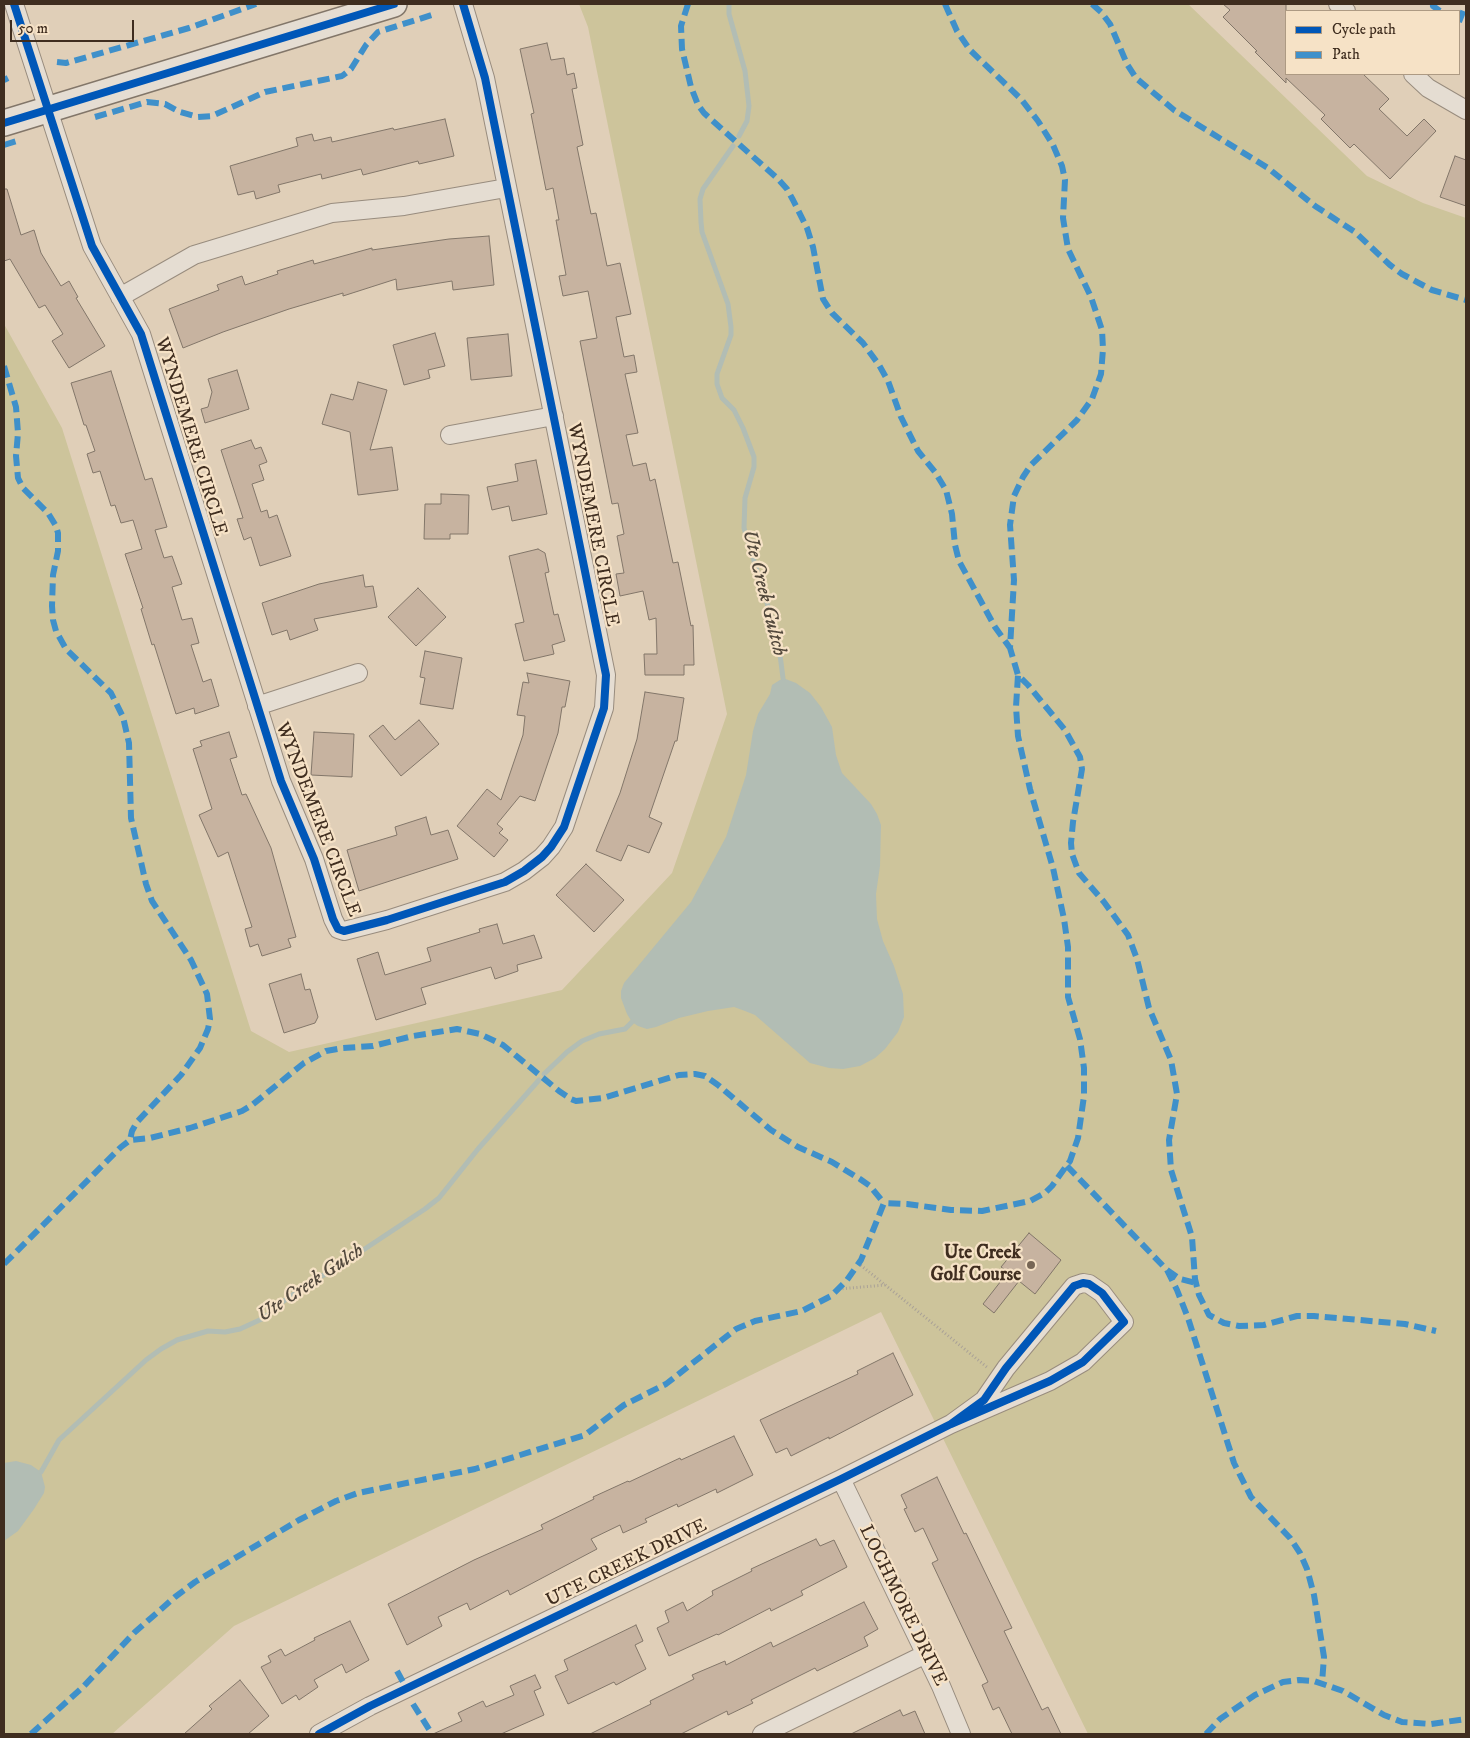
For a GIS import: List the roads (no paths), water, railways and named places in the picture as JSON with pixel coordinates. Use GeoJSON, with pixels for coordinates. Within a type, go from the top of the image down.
{"type":"FeatureCollection","features":[{"type":"Feature","properties":{"kind":"main road"},"geometry":{"type":"LineString","coordinates":[[4,123],[394,4]]}},
{"type":"Feature","properties":{"kind":"street","name":"WYNDEMERE CIRCLE"},"geometry":{"type":"LineString","coordinates":[[14,4],[92,246],[140,334],[280,781],[314,858],[333,919],[341,930],[347,931],[505,882],[524,871],[542,857],[564,828],[602,719],[606,675],[485,78],[463,4]]}},
{"type":"Feature","properties":{"kind":"street"},"geometry":{"type":"LineString","coordinates":[[1414,75],[1428,88],[1466,110]]}},
{"type":"Feature","properties":{"kind":"street"},"geometry":{"type":"LineString","coordinates":[[120,297],[194,255],[332,213],[404,206],[506,188]]}},
{"type":"Feature","properties":{"kind":"street"},"geometry":{"type":"LineString","coordinates":[[450,435],[554,416]]}},
{"type":"Feature","properties":{"kind":"street"},"geometry":{"type":"LineString","coordinates":[[257,706],[358,673]]}},
{"type":"Feature","properties":{"kind":"street","name":"UTE CREEK DRIVE"},"geometry":{"type":"LineString","coordinates":[[319,1734],[370,1706],[951,1424],[1050,1381],[1083,1362],[1124,1322],[1102,1292],[1089,1284],[1077,1284],[1000,1377],[984,1400],[951,1424]]}},
{"type":"Feature","properties":{"kind":"street","name":"LOCHMORE DRIVE"},"geometry":{"type":"LineString","coordinates":[[841,1479],[926,1654],[961,1734]]}},
{"type":"Feature","properties":{"kind":"street"},"geometry":{"type":"LineString","coordinates":[[762,1734],[926,1654]]}},
{"type":"Feature","properties":{"kind":"waterway","name":"Ute Creek Gultch"},"geometry":{"type":"LineString","coordinates":[[729,4],[729,14],[745,71],[749,106],[747,121],[739,136]]}},
{"type":"Feature","properties":{"kind":"waterway","name":"Ute Creek Gultch"},"geometry":{"type":"LineString","coordinates":[[733,146],[703,189],[700,199],[701,222],[702,232],[728,304],[731,327],[731,335],[717,374],[717,384],[722,398],[734,410],[754,457],[754,467],[745,498],[744,528],[778,639],[783,678]]}},
{"type":"Feature","properties":{"kind":"waterway","name":"Ute Creek Gulch"},"geometry":{"type":"LineString","coordinates":[[544,1074],[567,1052],[582,1041],[599,1034],[625,1029],[632,1022]]}},
{"type":"Feature","properties":{"kind":"waterway","name":"Ute Creek Gulch"},"geometry":{"type":"LineString","coordinates":[[41,1472],[59,1440],[146,1360],[161,1349],[177,1340],[208,1331],[225,1332],[240,1329],[264,1318],[308,1284],[336,1268],[439,1198],[478,1149],[539,1080]]}},
{"type":"Feature","properties":{"kind":"place","name":"Ute Creek Golf Course"},"geometry":{"type":"Point","coordinates":[1031,1265]}}]}
